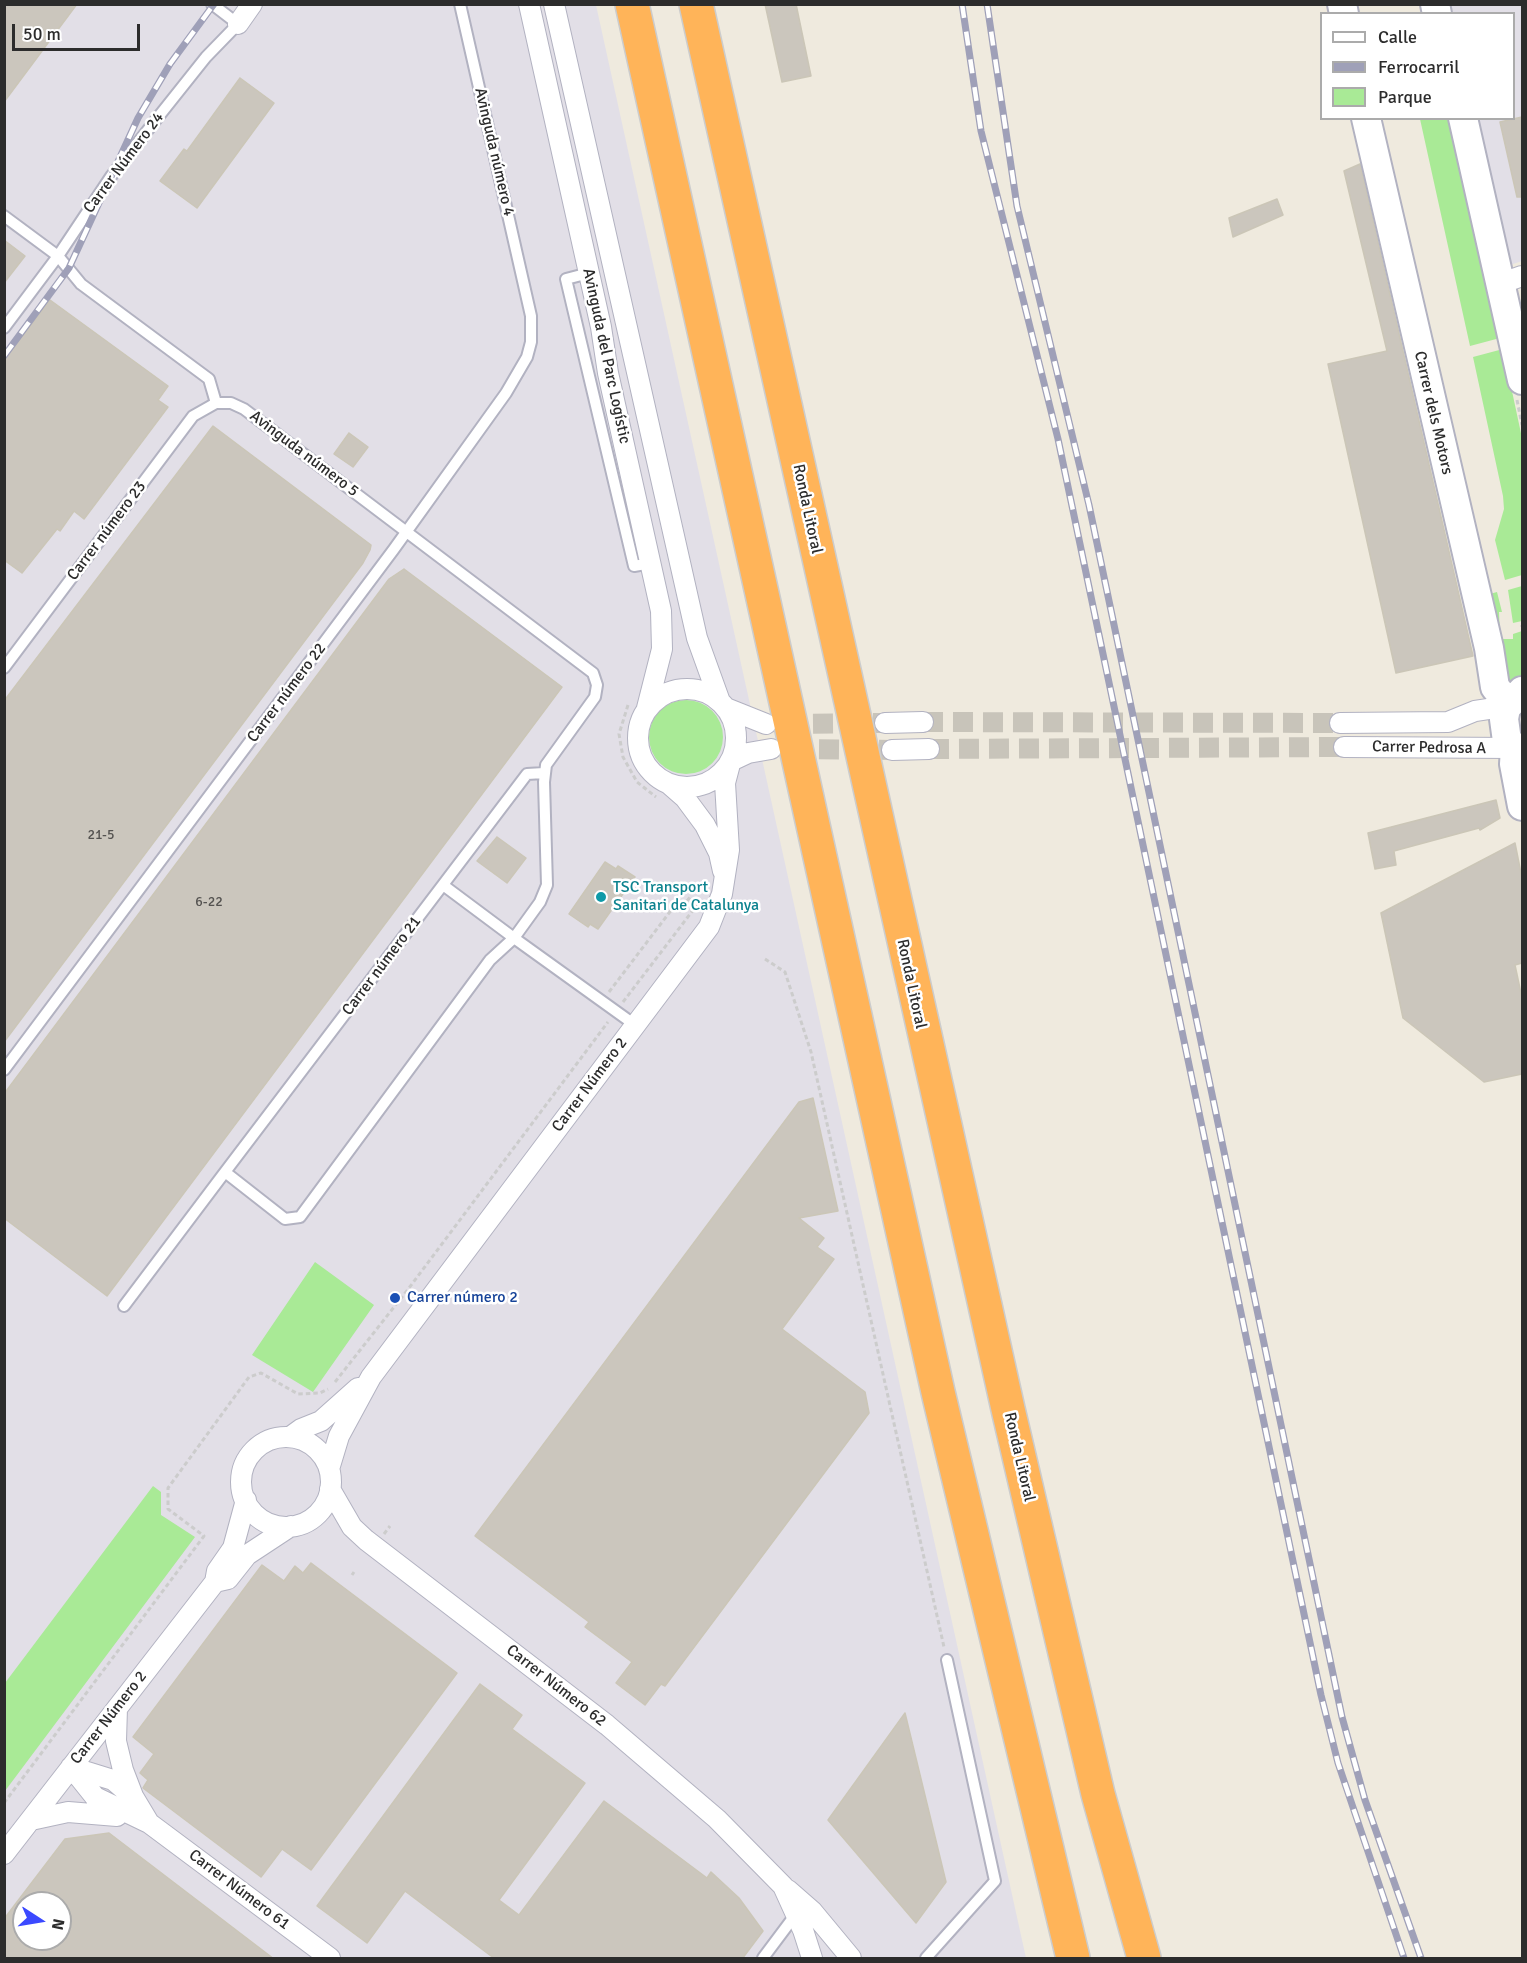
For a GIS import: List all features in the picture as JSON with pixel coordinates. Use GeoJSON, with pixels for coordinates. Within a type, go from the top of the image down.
{"type":"FeatureCollection","features":[{"type":"Feature","properties":{"kind":"highway"},"geometry":{"type":"LineString","coordinates":[[632,4],[938,1392],[1072,1957]]}},
{"type":"Feature","properties":{"kind":"highway","name":"Ronda Litoral"},"geometry":{"type":"LineString","coordinates":[[696,4],[1008,1409],[1098,1794],[1144,1959]]}},
{"type":"Feature","properties":{"kind":"street","name":"Carrer Número 24"},"geometry":{"type":"LineString","coordinates":[[238,24],[252,4]]}},
{"type":"Feature","properties":{"kind":"street","name":"Avinguda del Parc Logístic"},"geometry":{"type":"LineString","coordinates":[[529,4],[589,273],[663,629],[659,668],[647,708]]}},
{"type":"Feature","properties":{"kind":"street","name":"Avinguda del Parc Logístic"},"geometry":{"type":"LineString","coordinates":[[554,4],[697,638],[723,704]]}},
{"type":"Feature","properties":{"kind":"street","name":"Carrer dels Motors"},"geometry":{"type":"LineString","coordinates":[[1366,120],[1489,648],[1495,687],[1513,700]]}},
{"type":"Feature","properties":{"kind":"street"},"geometry":{"type":"LineString","coordinates":[[1464,120],[1512,280],[1522,380]]}},
{"type":"Feature","properties":{"kind":"street"},"geometry":{"type":"LineString","coordinates":[[724,879],[719,853],[705,825],[685,798],[651,771],[639,751],[638,736],[641,720],[647,708],[659,697],[682,689],[705,691],[723,704],[766,724]]}},
{"type":"Feature","properties":{"kind":"street"},"geometry":{"type":"LineString","coordinates":[[1513,700],[1504,719],[1507,741],[1517,750],[1514,764],[1522,807]]}},
{"type":"Feature","properties":{"kind":"street","name":"Carrer Pedrosa A"},"geometry":{"type":"LineString","coordinates":[[1340,723],[1448,722],[1513,700]]}},
{"type":"Feature","properties":{"kind":"street"},"geometry":{"type":"LineString","coordinates":[[723,704],[735,726],[737,741],[730,762]]}},
{"type":"Feature","properties":{"kind":"street"},"geometry":{"type":"LineString","coordinates":[[885,723],[923,722]]}},
{"type":"Feature","properties":{"kind":"street","name":"Carrer Pedrosa A"},"geometry":{"type":"LineString","coordinates":[[1344,747],[1517,750]]}},
{"type":"Feature","properties":{"kind":"street"},"geometry":{"type":"LineString","coordinates":[[669,784],[684,788],[699,786],[714,780],[730,762],[748,753],[771,749]]}},
{"type":"Feature","properties":{"kind":"street"},"geometry":{"type":"LineString","coordinates":[[892,750],[929,750]]}},
{"type":"Feature","properties":{"kind":"street","name":"Carrer Número 2"},"geometry":{"type":"LineString","coordinates":[[329,1469],[339,1436],[371,1377],[709,927],[724,879],[730,833],[725,783],[730,762]]}},
{"type":"Feature","properties":{"kind":"street","name":"Carrer Número 2"},"geometry":{"type":"LineString","coordinates":[[290,1437],[301,1429],[321,1421],[371,1377]]}},
{"type":"Feature","properties":{"kind":"street"},"geometry":{"type":"LineString","coordinates":[[290,1437],[306,1441],[315,1447],[329,1469],[330,1489],[324,1507],[307,1522],[291,1526],[274,1525],[264,1521],[256,1514],[246,1500],[242,1476],[250,1456],[265,1442],[290,1437]]}},
{"type":"Feature","properties":{"kind":"street","name":"Carrer Número 62"},"geometry":{"type":"LineString","coordinates":[[330,1489],[352,1527],[366,1540],[608,1725],[717,1819],[783,1886],[812,1911],[851,1959]]}},
{"type":"Feature","properties":{"kind":"street","name":"Carrer Número 2"},"geometry":{"type":"LineString","coordinates":[[4,1854],[215,1582],[218,1570],[234,1548],[246,1500]]}},
{"type":"Feature","properties":{"kind":"street","name":"Carrer Número 2"},"geometry":{"type":"LineString","coordinates":[[215,1582],[228,1579],[247,1555],[270,1537],[291,1526]]}},
{"type":"Feature","properties":{"kind":"street","name":"Carrer Número 61"},"geometry":{"type":"LineString","coordinates":[[117,1708],[116,1741],[134,1798],[149,1823]]}},
{"type":"Feature","properties":{"kind":"street","name":"Carrer Número 61"},"geometry":{"type":"LineString","coordinates":[[71,1767],[113,1780],[134,1798]]}},
{"type":"Feature","properties":{"kind":"street","name":"Carrer Número 61"},"geometry":{"type":"LineString","coordinates":[[71,1767],[95,1797],[149,1823],[330,1959]]}},
{"type":"Feature","properties":{"kind":"street","name":"Carrer Número 61"},"geometry":{"type":"LineString","coordinates":[[31,1820],[68,1812],[87,1812],[105,1813],[149,1823]]}},
{"type":"Feature","properties":{"kind":"street","name":"Carrer Número 62"},"geometry":{"type":"LineString","coordinates":[[783,1886],[812,1959]]}},
{"type":"Feature","properties":{"kind":"lane"},"geometry":{"type":"LineString","coordinates":[[212,4],[238,24]]}},
{"type":"Feature","properties":{"kind":"lane","name":"Avinguda número 4"},"geometry":{"type":"LineString","coordinates":[[460,4],[528,300]]}},
{"type":"Feature","properties":{"kind":"lane","name":"Carrer Número 24"},"geometry":{"type":"LineString","coordinates":[[4,327],[58,256],[112,175],[206,57],[238,24]]}},
{"type":"Feature","properties":{"kind":"lane"},"geometry":{"type":"LineString","coordinates":[[4,216],[58,256],[81,284],[209,379],[216,403]]}},
{"type":"Feature","properties":{"kind":"lane","name":"Carrer número 22"},"geometry":{"type":"LineString","coordinates":[[4,1070],[406,531],[523,366],[531,342],[532,327],[528,300]]}},
{"type":"Feature","properties":{"kind":"lane","name":"Avinguda número 5"},"geometry":{"type":"LineString","coordinates":[[216,403],[231,403],[244,409],[588,667],[596,679],[595,697],[550,757],[544,773]]}},
{"type":"Feature","properties":{"kind":"lane","name":"Carrer número 23"},"geometry":{"type":"LineString","coordinates":[[4,669],[193,416],[216,403]]}},
{"type":"Feature","properties":{"kind":"lane"},"geometry":{"type":"LineString","coordinates":[[225,1172],[285,1219],[300,1217],[490,960],[514,938],[545,893],[548,875],[544,773]]}},
{"type":"Feature","properties":{"kind":"lane","name":"Carrer número 21"},"geometry":{"type":"LineString","coordinates":[[124,1306],[527,774],[544,773]]}},
{"type":"Feature","properties":{"kind":"lane"},"geometry":{"type":"LineString","coordinates":[[443,885],[635,1025]]}},
{"type":"Feature","properties":{"kind":"lane"},"geometry":{"type":"LineString","coordinates":[[926,1959],[995,1881],[947,1660]]}},
{"type":"Feature","properties":{"kind":"lane"},"geometry":{"type":"LineString","coordinates":[[762,1959],[796,1914]]}},
{"type":"Feature","properties":{"kind":"path"},"geometry":{"type":"LineString","coordinates":[[602,1002],[684,892]]}},
{"type":"Feature","properties":{"kind":"path"},"geometry":{"type":"LineString","coordinates":[[687,900],[691,896]]}},
{"type":"Feature","properties":{"kind":"path"},"geometry":{"type":"LineString","coordinates":[[765,958],[785,972],[811,1052],[947,1660]]}},
{"type":"Feature","properties":{"kind":"path"},"geometry":{"type":"LineString","coordinates":[[4,1803],[204,1536],[168,1509],[168,1488],[249,1377],[261,1373],[298,1394],[320,1393],[334,1384],[409,1288],[606,1025]]}},
{"type":"Feature","properties":{"kind":"shaded area"},"geometry":{"type":"Polygon","coordinates":[[[5,5],[596,5],[1026,1958],[5,1958],[5,5]]]}},
{"type":"Feature","properties":{"kind":"shaded area"},"geometry":{"type":"Polygon","coordinates":[[[1451,5],[1522,5],[1522,261],[1510,265],[1477,120],[1515,120],[1515,12],[1453,12],[1451,5]]]}},
{"type":"Feature","properties":{"kind":"green space"},"geometry":{"type":"Polygon","coordinates":[[[1420,120],[1451,120],[1500,338],[1470,346],[1420,120]]]}},
{"type":"Feature","properties":{"kind":"green space"},"geometry":{"type":"Polygon","coordinates":[[[1503,349],[1522,438],[1522,575],[1505,580],[1495,540],[1504,509],[1503,496],[1473,357],[1503,349]]]}},
{"type":"Feature","properties":{"kind":"green space"},"geometry":{"type":"Polygon","coordinates":[[[1522,586],[1522,621],[1513,623],[1508,590],[1522,586]]]}},
{"type":"Feature","properties":{"kind":"green space"},"geometry":{"type":"Polygon","coordinates":[[[1497,592],[1502,612],[1499,612],[1500,639],[1513,639],[1513,634],[1522,631],[1522,679],[1509,688],[1486,595],[1497,592]]]}},
{"type":"Feature","properties":{"kind":"green space"},"geometry":{"type":"Polygon","coordinates":[[[679,700],[693,700],[707,706],[717,716],[723,730],[721,751],[707,768],[693,774],[679,774],[665,768],[655,758],[649,744],[649,730],[655,716],[665,706],[679,700]]]}},
{"type":"Feature","properties":{"kind":"green space"},"geometry":{"type":"Polygon","coordinates":[[[315,1262],[374,1305],[313,1392],[252,1355],[315,1262]]]}},
{"type":"Feature","properties":{"kind":"green space"},"geometry":{"type":"Polygon","coordinates":[[[153,1486],[161,1492],[161,1515],[195,1537],[5,1791],[5,1683],[153,1486]]]}},
{"type":"Feature","properties":{"kind":"building"},"geometry":{"type":"Polygon","coordinates":[[[4,4],[77,4],[4,102],[4,4]]]}},
{"type":"Feature","properties":{"kind":"building"},"geometry":{"type":"Polygon","coordinates":[[[765,4],[796,4],[811,76],[782,82],[765,4]]]}},
{"type":"Feature","properties":{"kind":"building"},"geometry":{"type":"Polygon","coordinates":[[[240,78],[274,103],[197,208],[160,181],[184,149],[187,151],[240,78]]]}},
{"type":"Feature","properties":{"kind":"building"},"geometry":{"type":"Polygon","coordinates":[[[1522,117],[1522,197],[1517,197],[1500,122],[1522,117]]]}},
{"type":"Feature","properties":{"kind":"building"},"geometry":{"type":"Polygon","coordinates":[[[1360,164],[1473,656],[1396,673],[1328,364],[1387,351],[1344,171],[1360,164]]]}},
{"type":"Feature","properties":{"kind":"building"},"geometry":{"type":"Polygon","coordinates":[[[1277,199],[1283,215],[1233,237],[1229,218],[1277,199]]]}},
{"type":"Feature","properties":{"kind":"building"},"geometry":{"type":"Polygon","coordinates":[[[4,240],[25,256],[4,283],[4,240]]]}},
{"type":"Feature","properties":{"kind":"building"},"geometry":{"type":"Polygon","coordinates":[[[50,300],[168,386],[158,400],[168,407],[84,519],[74,511],[60,531],[57,529],[22,573],[4,560],[4,360],[50,300]]]}},
{"type":"Feature","properties":{"kind":"building"},"geometry":{"type":"Polygon","coordinates":[[[213,426],[371,545],[370,550],[363,563],[4,1042],[4,701],[213,426]]]}},
{"type":"Feature","properties":{"kind":"building"},"geometry":{"type":"Polygon","coordinates":[[[349,433],[368,447],[353,467],[334,454],[349,433]]]}},
{"type":"Feature","properties":{"kind":"building"},"geometry":{"type":"Polygon","coordinates":[[[404,569],[562,687],[107,1296],[4,1218],[4,1094],[389,579],[404,569]]]}},
{"type":"Feature","properties":{"kind":"building"},"geometry":{"type":"Polygon","coordinates":[[[1496,800],[1500,818],[1480,830],[1479,828],[1394,851],[1396,865],[1375,869],[1368,833],[1496,800]]]}},
{"type":"Feature","properties":{"kind":"building"},"geometry":{"type":"Polygon","coordinates":[[[497,837],[526,858],[507,883],[477,861],[497,837]]]}},
{"type":"Feature","properties":{"kind":"building"},"geometry":{"type":"Polygon","coordinates":[[[1515,843],[1522,878],[1522,963],[1515,965],[1522,998],[1522,1074],[1484,1082],[1403,1018],[1381,913],[1515,843]]]}},
{"type":"Feature","properties":{"kind":"building","name":"TSC Transport Sanitari de Catalunya"},"geometry":{"type":"Polygon","coordinates":[[[605,862],[616,869],[618,866],[635,877],[598,929],[590,924],[588,927],[569,914],[605,862]]]}},
{"type":"Feature","properties":{"kind":"building"},"geometry":{"type":"Polygon","coordinates":[[[813,1098],[838,1211],[799,1218],[824,1238],[817,1247],[834,1259],[782,1329],[865,1392],[869,1413],[665,1686],[661,1684],[645,1705],[616,1683],[632,1662],[585,1627],[589,1622],[475,1536],[799,1102],[813,1098]]]}},
{"type":"Feature","properties":{"kind":"building"},"geometry":{"type":"Polygon","coordinates":[[[311,1563],[457,1673],[311,1870],[282,1849],[261,1877],[143,1788],[148,1780],[140,1773],[154,1754],[133,1737],[262,1565],[284,1581],[295,1566],[303,1573],[311,1563]]]}},
{"type":"Feature","properties":{"kind":"building"},"geometry":{"type":"Polygon","coordinates":[[[480,1684],[522,1715],[512,1729],[585,1783],[499,1900],[519,1915],[604,1801],[707,1878],[711,1872],[739,1898],[763,1931],[742,1959],[495,1959],[405,1891],[367,1943],[317,1906],[480,1684]]]}},
{"type":"Feature","properties":{"kind":"building"},"geometry":{"type":"Polygon","coordinates":[[[905,1713],[946,1882],[916,1923],[828,1820],[905,1713]]]}},
{"type":"Feature","properties":{"kind":"building"},"geometry":{"type":"Polygon","coordinates":[[[109,1833],[274,1959],[4,1959],[4,1919],[12,1909],[12,1951],[72,1951],[72,1891],[25,1891],[65,1839],[109,1833]]]}},
{"type":"Feature","properties":{"kind":"tunnel"},"geometry":{"type":"LineString","coordinates":[[923,722],[1340,723]]}},
{"type":"Feature","properties":{"kind":"tunnel"},"geometry":{"type":"LineString","coordinates":[[783,724],[885,723]]}},
{"type":"Feature","properties":{"kind":"tunnel"},"geometry":{"type":"LineString","coordinates":[[929,749],[1344,747]]}},
{"type":"Feature","properties":{"kind":"tunnel"},"geometry":{"type":"LineString","coordinates":[[789,749],[892,750]]}},
{"type":"Feature","properties":{"kind":"railway"},"geometry":{"type":"LineString","coordinates":[[4,356],[69,268],[138,118],[170,64],[214,4]]}},
{"type":"Feature","properties":{"kind":"railway"},"geometry":{"type":"LineString","coordinates":[[962,4],[981,131],[1058,439],[1321,1695],[1338,1763],[1404,1958]]}},
{"type":"Feature","properties":{"kind":"railway"},"geometry":{"type":"LineString","coordinates":[[987,4],[1017,206],[1089,505],[1342,1717],[1365,1800],[1421,1958]]}},
{"type":"Feature","properties":{"kind":"place","name":"TSC Transport Sanitari de Catalunya"},"geometry":{"type":"Point","coordinates":[601,897]}},
{"type":"Feature","properties":{"kind":"place","name":"Carrer número 2"},"geometry":{"type":"Point","coordinates":[395,1298]}}]}
